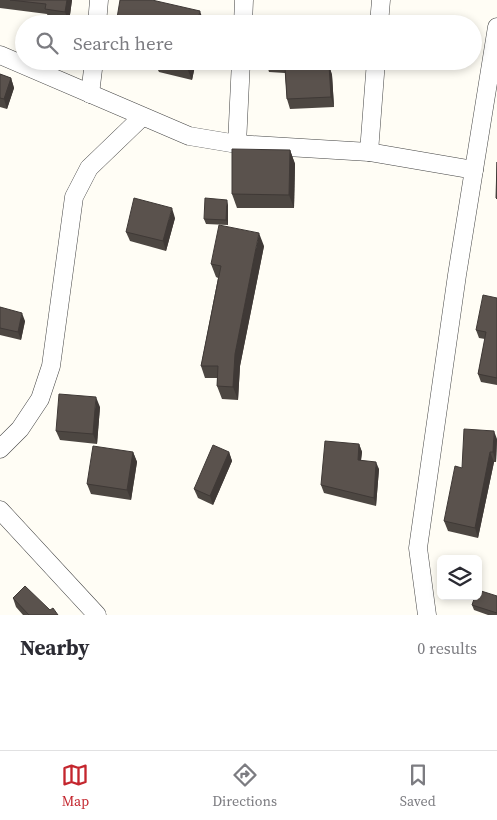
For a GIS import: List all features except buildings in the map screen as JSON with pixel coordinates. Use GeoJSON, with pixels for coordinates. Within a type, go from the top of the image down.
{"type":"FeatureCollection","features":[{"type":"Feature","properties":{"kind":"street"},"geometry":{"type":"LineString","coordinates":[[98,15],[99,0]]}},
{"type":"Feature","properties":{"kind":"street"},"geometry":{"type":"LineString","coordinates":[[243,15],[244,0]]}},
{"type":"Feature","properties":{"kind":"street"},"geometry":{"type":"LineString","coordinates":[[380,15],[381,0]]}},
{"type":"Feature","properties":{"kind":"street"},"geometry":{"type":"LineString","coordinates":[[427,615],[418,548],[497,27]]}},
{"type":"Feature","properties":{"kind":"street"},"geometry":{"type":"LineString","coordinates":[[0,55],[15,62]]}},
{"type":"Feature","properties":{"kind":"street"},"geometry":{"type":"LineString","coordinates":[[35,70],[189,136],[237,144],[369,152],[474,170]]}},
{"type":"Feature","properties":{"kind":"street"},"geometry":{"type":"LineString","coordinates":[[90,94],[93,70]]}},
{"type":"Feature","properties":{"kind":"street"},"geometry":{"type":"LineString","coordinates":[[237,144],[241,70]]}},
{"type":"Feature","properties":{"kind":"street"},"geometry":{"type":"LineString","coordinates":[[369,152],[375,70]]}},
{"type":"Feature","properties":{"kind":"street"},"geometry":{"type":"LineString","coordinates":[[0,449],[20,428],[40,398],[51,366],[74,197],[89,168],[142,117]]}},
{"type":"Feature","properties":{"kind":"street"},"geometry":{"type":"LineString","coordinates":[[0,510],[97,615]]}}]}
